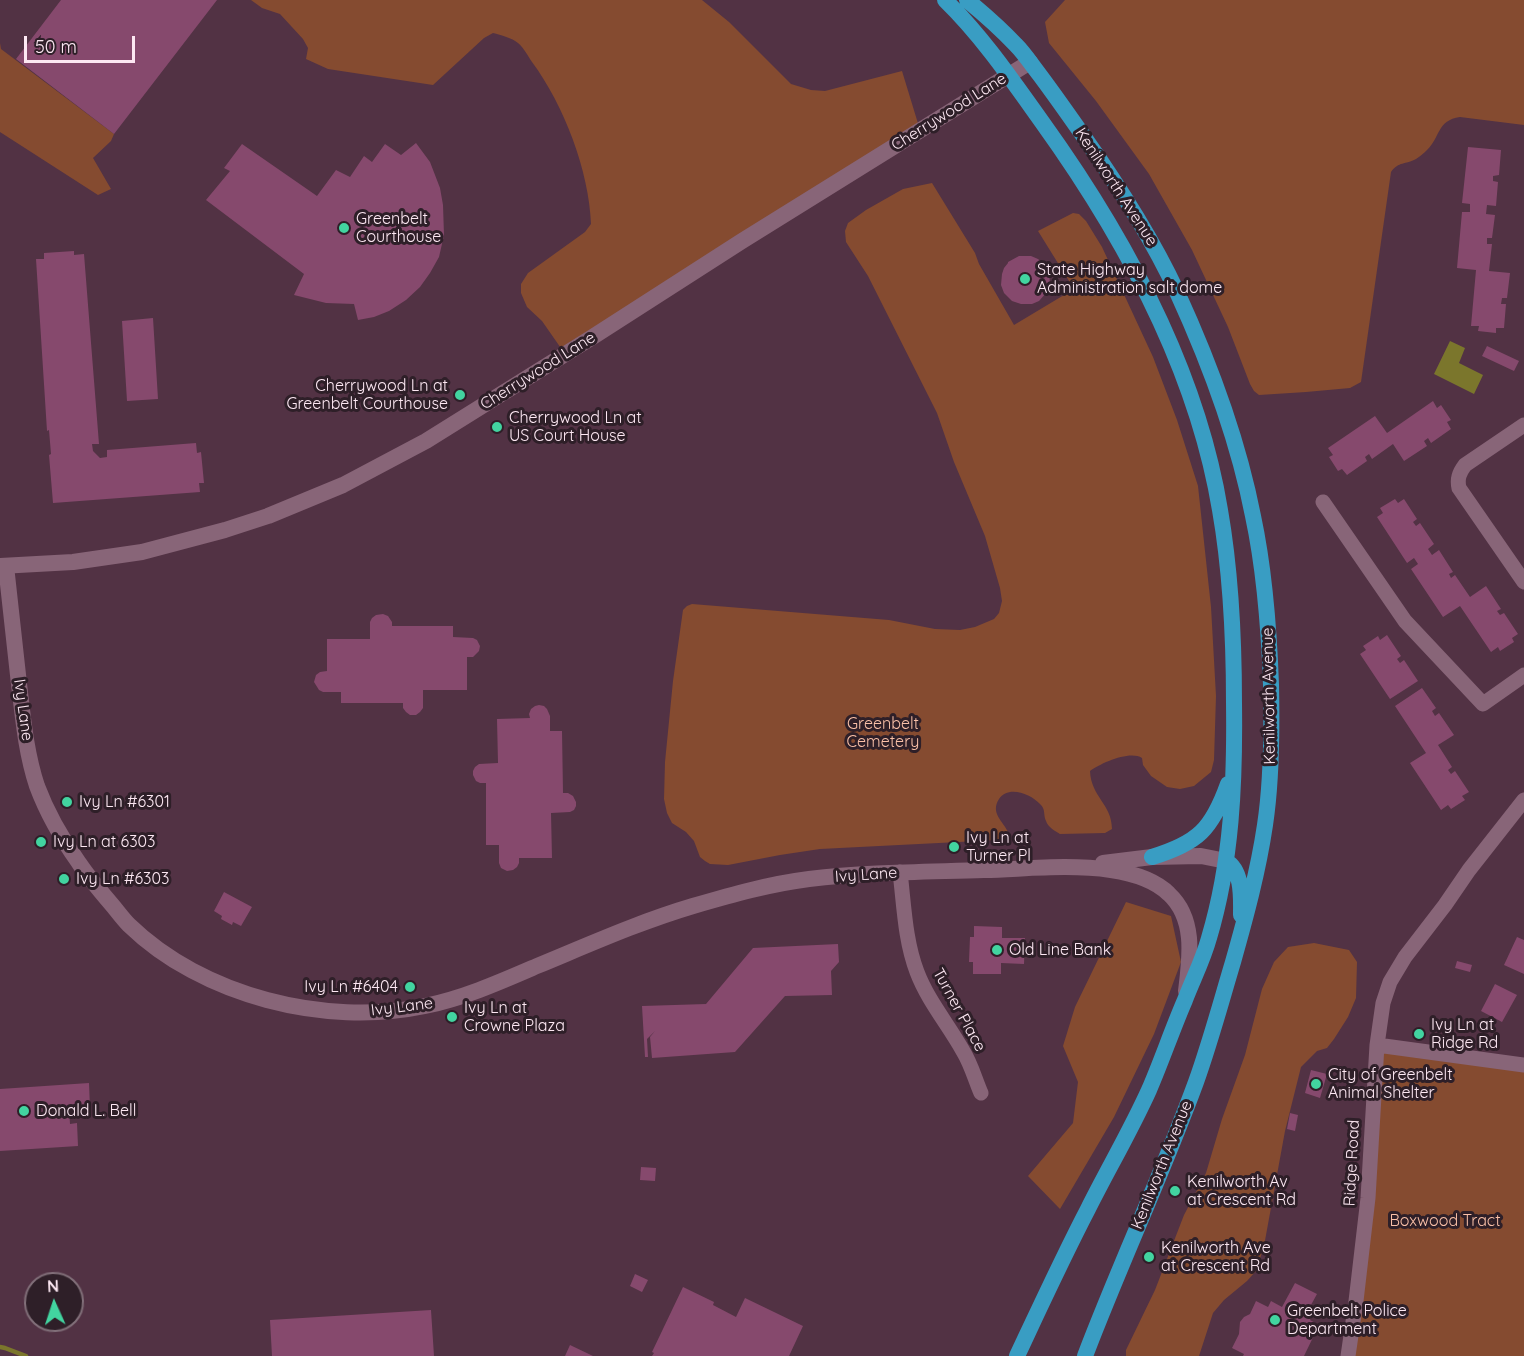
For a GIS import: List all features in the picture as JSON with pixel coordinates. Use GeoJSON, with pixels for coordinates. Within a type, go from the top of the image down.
{"type":"FeatureCollection","features":[{"type":"Feature","properties":{"kind":"main road","name":"Kenilworth Avenue"},"geometry":{"type":"LineString","coordinates":[[945,0],[1008,75],[1084,182],[1143,285],[1177,361],[1200,428],[1216,488],[1227,560],[1234,678],[1232,818],[1227,861],[1208,943],[1147,1094],[1086,1212],[1017,1356]]}},
{"type":"Feature","properties":{"kind":"main road","name":"Kenilworth Avenue"},"geometry":{"type":"LineString","coordinates":[[967,0],[1018,46],[1067,112],[1105,166],[1140,222],[1172,282],[1214,381],[1234,443],[1253,514],[1265,586],[1270,642],[1269,793],[1252,895],[1197,1080],[1085,1356]]}},
{"type":"Feature","properties":{"kind":"main road"},"geometry":{"type":"LineString","coordinates":[[1152,857],[1170,851],[1201,833],[1220,807],[1234,769]]}},
{"type":"Feature","properties":{"kind":"main road"},"geometry":{"type":"LineString","coordinates":[[1227,861],[1236,872],[1239,883],[1241,931]]}},
{"type":"Feature","properties":{"kind":"street","name":"Cherrywood Lane"},"geometry":{"type":"LineString","coordinates":[[3,566],[73,562],[174,545],[268,516],[343,485],[436,435],[1030,62]]}},
{"type":"Feature","properties":{"kind":"street"},"geometry":{"type":"LineString","coordinates":[[1524,425],[1465,465],[1458,481],[1459,488],[1524,582]]}},
{"type":"Feature","properties":{"kind":"street"},"geometry":{"type":"LineString","coordinates":[[1323,502],[1405,621],[1483,705],[1524,675]]}},
{"type":"Feature","properties":{"kind":"street","name":"Ivy Lane"},"geometry":{"type":"LineString","coordinates":[[3,566],[25,736],[38,787],[51,818],[90,880],[128,924],[176,961],[246,994],[317,1011],[375,1012],[424,1006],[478,991],[679,910],[756,889],[807,879],[859,874],[1066,868],[1108,870],[1132,874],[1156,884],[1171,895],[1187,922],[1189,933],[1190,960],[1184,1001]]}},
{"type":"Feature","properties":{"kind":"street","name":"Ridge Road"},"geometry":{"type":"LineString","coordinates":[[1348,1356],[1368,1198],[1377,1045],[1383,1003],[1390,982],[1405,957],[1524,800]]}},
{"type":"Feature","properties":{"kind":"street","name":"Ivy Lane"},"geometry":{"type":"LineString","coordinates":[[1066,868],[1152,857],[1201,856],[1227,861]]}},
{"type":"Feature","properties":{"kind":"street","name":"Turner Place"},"geometry":{"type":"LineString","coordinates":[[900,872],[909,938],[917,971],[928,995],[964,1053],[981,1093]]}},
{"type":"Feature","properties":{"kind":"street"},"geometry":{"type":"LineString","coordinates":[[1377,1045],[1524,1065]]}},
{"type":"Feature","properties":{"kind":"green space"},"geometry":{"type":"Polygon","coordinates":[[[251,0],[702,0],[729,22],[791,84],[811,90],[825,91],[902,71],[920,130],[565,354],[542,321],[527,307],[521,293],[521,284],[528,273],[585,232],[591,224],[589,204],[573,139],[544,79],[522,47],[513,40],[493,33],[484,38],[433,85],[328,69],[306,59],[308,48],[303,39],[280,14],[262,8],[251,0]]]}},
{"type":"Feature","properties":{"kind":"green space"},"geometry":{"type":"Polygon","coordinates":[[[1065,0],[1524,0],[1524,125],[1460,117],[1453,119],[1443,126],[1431,145],[1416,159],[1397,166],[1391,172],[1361,382],[1350,388],[1306,392],[1259,395],[1254,391],[1228,327],[1192,250],[1149,174],[1096,101],[1049,43],[1045,22],[1065,0]]]}},
{"type":"Feature","properties":{"kind":"green space"},"geometry":{"type":"Polygon","coordinates":[[[0,43],[1,49],[114,134],[111,141],[93,158],[111,189],[98,195],[0,132],[0,43]]]}},
{"type":"Feature","properties":{"kind":"green space","name":"Greenbelt Cemetery"},"geometry":{"type":"Polygon","coordinates":[[[932,183],[975,253],[1014,325],[1074,289],[1038,231],[1073,213],[1079,214],[1102,247],[1153,357],[1177,420],[1198,486],[1211,607],[1216,696],[1214,760],[1211,772],[1194,786],[1180,789],[1167,787],[1151,776],[1143,765],[1142,758],[1137,756],[1116,758],[1095,768],[1090,771],[1091,780],[1111,820],[1112,829],[1105,833],[1060,834],[1048,825],[1043,808],[1036,800],[1020,792],[1008,792],[999,799],[997,804],[998,817],[1008,832],[1006,837],[998,840],[820,849],[728,865],[710,864],[700,857],[694,841],[686,832],[672,823],[664,799],[665,762],[673,681],[683,610],[687,606],[692,604],[889,620],[935,629],[960,630],[994,619],[999,613],[1002,601],[1000,588],[985,536],[954,462],[937,413],[868,276],[846,242],[845,231],[848,223],[866,210],[903,189],[932,183]]]}},
{"type":"Feature","properties":{"kind":"green space"},"geometry":{"type":"Polygon","coordinates":[[[1126,902],[1171,916],[1181,962],[1154,1034],[1114,1117],[1060,1209],[1028,1176],[1073,1123],[1078,1082],[1063,1046],[1075,1007],[1126,902]]]}},
{"type":"Feature","properties":{"kind":"green space"},"geometry":{"type":"Polygon","coordinates":[[[1314,943],[1349,950],[1357,962],[1356,998],[1348,1017],[1327,1048],[1317,1051],[1301,1067],[1285,1131],[1264,1246],[1256,1271],[1213,1313],[1199,1356],[1126,1356],[1126,1350],[1155,1290],[1184,1215],[1206,1173],[1245,1055],[1262,989],[1274,962],[1288,947],[1314,943]]]}},
{"type":"Feature","properties":{"kind":"green space","name":"Boxwood Tract"},"geometry":{"type":"Polygon","coordinates":[[[1377,1045],[1524,1065],[1524,1356],[1348,1356],[1377,1045]]]}},
{"type":"Feature","properties":{"kind":"shaded area"},"geometry":{"type":"Polygon","coordinates":[[[1450,341],[1465,348],[1459,363],[1483,375],[1474,394],[1434,374],[1450,341]]]}},
{"type":"Feature","properties":{"kind":"building"},"geometry":{"type":"Polygon","coordinates":[[[61,0],[217,0],[114,134],[16,59],[61,0]]]}},
{"type":"Feature","properties":{"kind":"building","name":"Greenbelt Courthouse"},"geometry":{"type":"Polygon","coordinates":[[[416,143],[430,162],[440,188],[444,235],[439,257],[420,287],[406,300],[374,317],[358,320],[354,304],[326,303],[294,295],[304,274],[206,200],[230,171],[224,168],[242,144],[317,196],[336,170],[350,177],[364,156],[372,162],[385,144],[401,155],[416,143]]]}},
{"type":"Feature","properties":{"kind":"building"},"geometry":{"type":"Polygon","coordinates":[[[1468,147],[1501,150],[1499,175],[1493,176],[1493,181],[1498,182],[1496,206],[1487,205],[1486,214],[1495,215],[1492,238],[1487,238],[1487,244],[1492,244],[1489,271],[1510,273],[1507,298],[1502,298],[1501,304],[1506,304],[1504,328],[1496,328],[1496,333],[1478,331],[1479,326],[1471,326],[1476,270],[1457,268],[1462,212],[1470,212],[1470,204],[1462,203],[1468,147]]]}},
{"type":"Feature","properties":{"kind":"building"},"geometry":{"type":"Polygon","coordinates":[[[74,251],[74,255],[84,254],[99,444],[92,444],[93,451],[100,458],[107,457],[107,450],[196,443],[197,453],[201,452],[204,483],[199,483],[200,492],[53,503],[36,259],[44,259],[44,253],[74,251]]]}},
{"type":"Feature","properties":{"kind":"building","name":"State Highway Administration salt dome"},"geometry":{"type":"Polygon","coordinates":[[[1019,256],[1031,256],[1038,259],[1046,266],[1049,273],[1050,283],[1046,293],[1039,301],[1032,304],[1012,301],[1004,293],[1001,285],[1004,268],[1008,262],[1019,256]]]}},
{"type":"Feature","properties":{"kind":"building"},"geometry":{"type":"Polygon","coordinates":[[[153,318],[158,399],[127,401],[122,321],[153,318]]]}},
{"type":"Feature","properties":{"kind":"building"},"geometry":{"type":"Polygon","coordinates":[[[1487,346],[1519,361],[1514,371],[1482,356],[1487,346]]]}},
{"type":"Feature","properties":{"kind":"building"},"geometry":{"type":"Polygon","coordinates":[[[1433,401],[1437,408],[1441,405],[1451,420],[1447,422],[1451,429],[1431,443],[1428,438],[1424,441],[1427,446],[1404,461],[1393,444],[1372,459],[1369,454],[1365,457],[1367,461],[1347,475],[1342,469],[1338,471],[1329,457],[1333,455],[1328,448],[1375,416],[1387,433],[1433,401]]]}},
{"type":"Feature","properties":{"kind":"building"},"geometry":{"type":"Polygon","coordinates":[[[1395,499],[1398,503],[1404,499],[1417,519],[1413,522],[1416,526],[1420,523],[1434,544],[1428,549],[1432,555],[1439,550],[1453,572],[1449,574],[1451,578],[1455,575],[1470,597],[1486,586],[1501,609],[1497,611],[1500,615],[1504,613],[1518,634],[1512,638],[1514,642],[1500,651],[1498,647],[1491,652],[1460,606],[1443,617],[1411,569],[1418,564],[1414,558],[1407,563],[1377,517],[1383,513],[1380,508],[1395,499]]]}},
{"type":"Feature","properties":{"kind":"building"},"geometry":{"type":"Polygon","coordinates":[[[383,614],[388,616],[392,626],[453,626],[453,637],[477,640],[480,646],[479,651],[473,657],[467,657],[467,690],[423,690],[423,708],[416,715],[410,715],[403,708],[403,703],[341,703],[341,692],[319,690],[314,682],[316,675],[327,671],[327,639],[370,639],[372,618],[383,614]]]}},
{"type":"Feature","properties":{"kind":"building"},"geometry":{"type":"Polygon","coordinates":[[[1387,635],[1401,656],[1397,659],[1400,663],[1404,660],[1418,681],[1390,699],[1360,654],[1366,650],[1363,646],[1378,636],[1380,640],[1387,635]]]}},
{"type":"Feature","properties":{"kind":"building"},"geometry":{"type":"Polygon","coordinates":[[[1422,688],[1436,708],[1432,711],[1435,716],[1439,713],[1454,735],[1438,745],[1452,767],[1448,770],[1451,774],[1455,771],[1469,792],[1462,796],[1465,800],[1451,809],[1448,805],[1441,810],[1410,763],[1426,753],[1395,706],[1422,688]]]}},
{"type":"Feature","properties":{"kind":"building"},"geometry":{"type":"Polygon","coordinates":[[[539,705],[547,709],[550,716],[550,731],[562,731],[563,793],[573,796],[576,806],[570,812],[551,813],[552,858],[519,858],[517,867],[507,871],[501,868],[499,863],[499,845],[486,845],[486,783],[476,781],[473,771],[479,764],[498,763],[497,719],[530,718],[531,709],[539,705]]]}},
{"type":"Feature","properties":{"kind":"building"},"geometry":{"type":"Polygon","coordinates":[[[224,892],[252,907],[241,926],[233,922],[232,925],[221,919],[222,916],[214,911],[224,892]]]}},
{"type":"Feature","properties":{"kind":"building","name":"Old Line Bank"},"geometry":{"type":"Polygon","coordinates":[[[974,926],[1002,927],[1002,938],[1025,938],[1024,964],[1001,963],[1001,974],[973,974],[973,962],[969,962],[970,937],[974,937],[974,926]]]}},
{"type":"Feature","properties":{"kind":"building"},"geometry":{"type":"Polygon","coordinates":[[[1517,937],[1524,940],[1524,974],[1504,965],[1517,937]]]}},
{"type":"Feature","properties":{"kind":"building"},"geometry":{"type":"Polygon","coordinates":[[[838,944],[839,962],[831,971],[832,995],[785,996],[735,1052],[652,1058],[650,1037],[655,1031],[647,1039],[648,1057],[645,1057],[642,1006],[706,1004],[753,948],[838,944]]]}},
{"type":"Feature","properties":{"kind":"building"},"geometry":{"type":"Polygon","coordinates":[[[1457,961],[1472,965],[1470,972],[1455,968],[1457,961]]]}},
{"type":"Feature","properties":{"kind":"building"},"geometry":{"type":"Polygon","coordinates":[[[1495,984],[1517,995],[1502,1022],[1481,1011],[1495,984]]]}},
{"type":"Feature","properties":{"kind":"building","name":"City of Greenbelt Animal Shelter"},"geometry":{"type":"Polygon","coordinates":[[[1311,1070],[1327,1074],[1320,1098],[1305,1093],[1311,1070]]]}},
{"type":"Feature","properties":{"kind":"building"},"geometry":{"type":"Polygon","coordinates":[[[89,1083],[90,1108],[69,1109],[70,1124],[77,1123],[78,1146],[0,1151],[0,1089],[89,1083]]]}},
{"type":"Feature","properties":{"kind":"building"},"geometry":{"type":"Polygon","coordinates":[[[1290,1113],[1298,1115],[1295,1131],[1287,1129],[1290,1113]]]}},
{"type":"Feature","properties":{"kind":"building"},"geometry":{"type":"Polygon","coordinates":[[[641,1167],[656,1168],[655,1181],[640,1180],[641,1167]]]}},
{"type":"Feature","properties":{"kind":"building"},"geometry":{"type":"Polygon","coordinates":[[[635,1274],[648,1280],[642,1292],[630,1286],[635,1274]]]}},
{"type":"Feature","properties":{"kind":"building","name":"Greenbelt Police Department"},"geometry":{"type":"Polygon","coordinates":[[[1295,1283],[1317,1294],[1311,1305],[1316,1308],[1310,1320],[1319,1325],[1304,1356],[1243,1356],[1244,1354],[1232,1348],[1239,1334],[1240,1322],[1250,1314],[1256,1301],[1268,1307],[1271,1301],[1282,1307],[1295,1283]]]}},
{"type":"Feature","properties":{"kind":"building"},"geometry":{"type":"Polygon","coordinates":[[[683,1287],[714,1302],[713,1305],[736,1317],[745,1298],[803,1326],[789,1356],[652,1356],[683,1287]]]}},
{"type":"Feature","properties":{"kind":"building"},"geometry":{"type":"Polygon","coordinates":[[[431,1310],[434,1356],[272,1356],[270,1320],[431,1310]]]}},
{"type":"Feature","properties":{"kind":"building"},"geometry":{"type":"Polygon","coordinates":[[[570,1345],[593,1356],[565,1356],[570,1345]]]}},
{"type":"Feature","properties":{"kind":"waterway"},"geometry":{"type":"LineString","coordinates":[[0,1347],[26,1356]]}},
{"type":"Feature","properties":{"kind":"place","name":"Greenbelt Courthouse"},"geometry":{"type":"Point","coordinates":[344,228]}},
{"type":"Feature","properties":{"kind":"place","name":"State Highway Administration salt dome"},"geometry":{"type":"Point","coordinates":[1025,279]}},
{"type":"Feature","properties":{"kind":"place","name":"Cherrywood Ln at Greenbelt Courthouse"},"geometry":{"type":"Point","coordinates":[460,395]}},
{"type":"Feature","properties":{"kind":"place","name":"Cherrywood Ln at US Court House"},"geometry":{"type":"Point","coordinates":[497,427]}},
{"type":"Feature","properties":{"kind":"place","name":"Ivy Ln #6301"},"geometry":{"type":"Point","coordinates":[67,802]}},
{"type":"Feature","properties":{"kind":"place","name":"Ivy Ln at 6303"},"geometry":{"type":"Point","coordinates":[41,842]}},
{"type":"Feature","properties":{"kind":"place","name":"Ivy Ln at Turner Pl"},"geometry":{"type":"Point","coordinates":[954,847]}},
{"type":"Feature","properties":{"kind":"place","name":"Ivy Ln #6303"},"geometry":{"type":"Point","coordinates":[64,879]}},
{"type":"Feature","properties":{"kind":"place","name":"Old Line Bank"},"geometry":{"type":"Point","coordinates":[997,950]}},
{"type":"Feature","properties":{"kind":"place","name":"Ivy Ln #6404"},"geometry":{"type":"Point","coordinates":[410,987]}},
{"type":"Feature","properties":{"kind":"place","name":"Ivy Ln at Crowne Plaza"},"geometry":{"type":"Point","coordinates":[452,1017]}},
{"type":"Feature","properties":{"kind":"place","name":"Ivy Ln at Ridge Rd"},"geometry":{"type":"Point","coordinates":[1419,1034]}},
{"type":"Feature","properties":{"kind":"place","name":"City of Greenbelt Animal Shelter"},"geometry":{"type":"Point","coordinates":[1316,1084]}},
{"type":"Feature","properties":{"kind":"place","name":"Donald L. Bell"},"geometry":{"type":"Point","coordinates":[24,1111]}},
{"type":"Feature","properties":{"kind":"place","name":"Kenilworth Av at Crescent Rd"},"geometry":{"type":"Point","coordinates":[1175,1191]}},
{"type":"Feature","properties":{"kind":"place","name":"Kenilworth Ave at Crescent Rd"},"geometry":{"type":"Point","coordinates":[1149,1257]}},
{"type":"Feature","properties":{"kind":"place","name":"Greenbelt Police Department"},"geometry":{"type":"Point","coordinates":[1275,1320]}}]}
